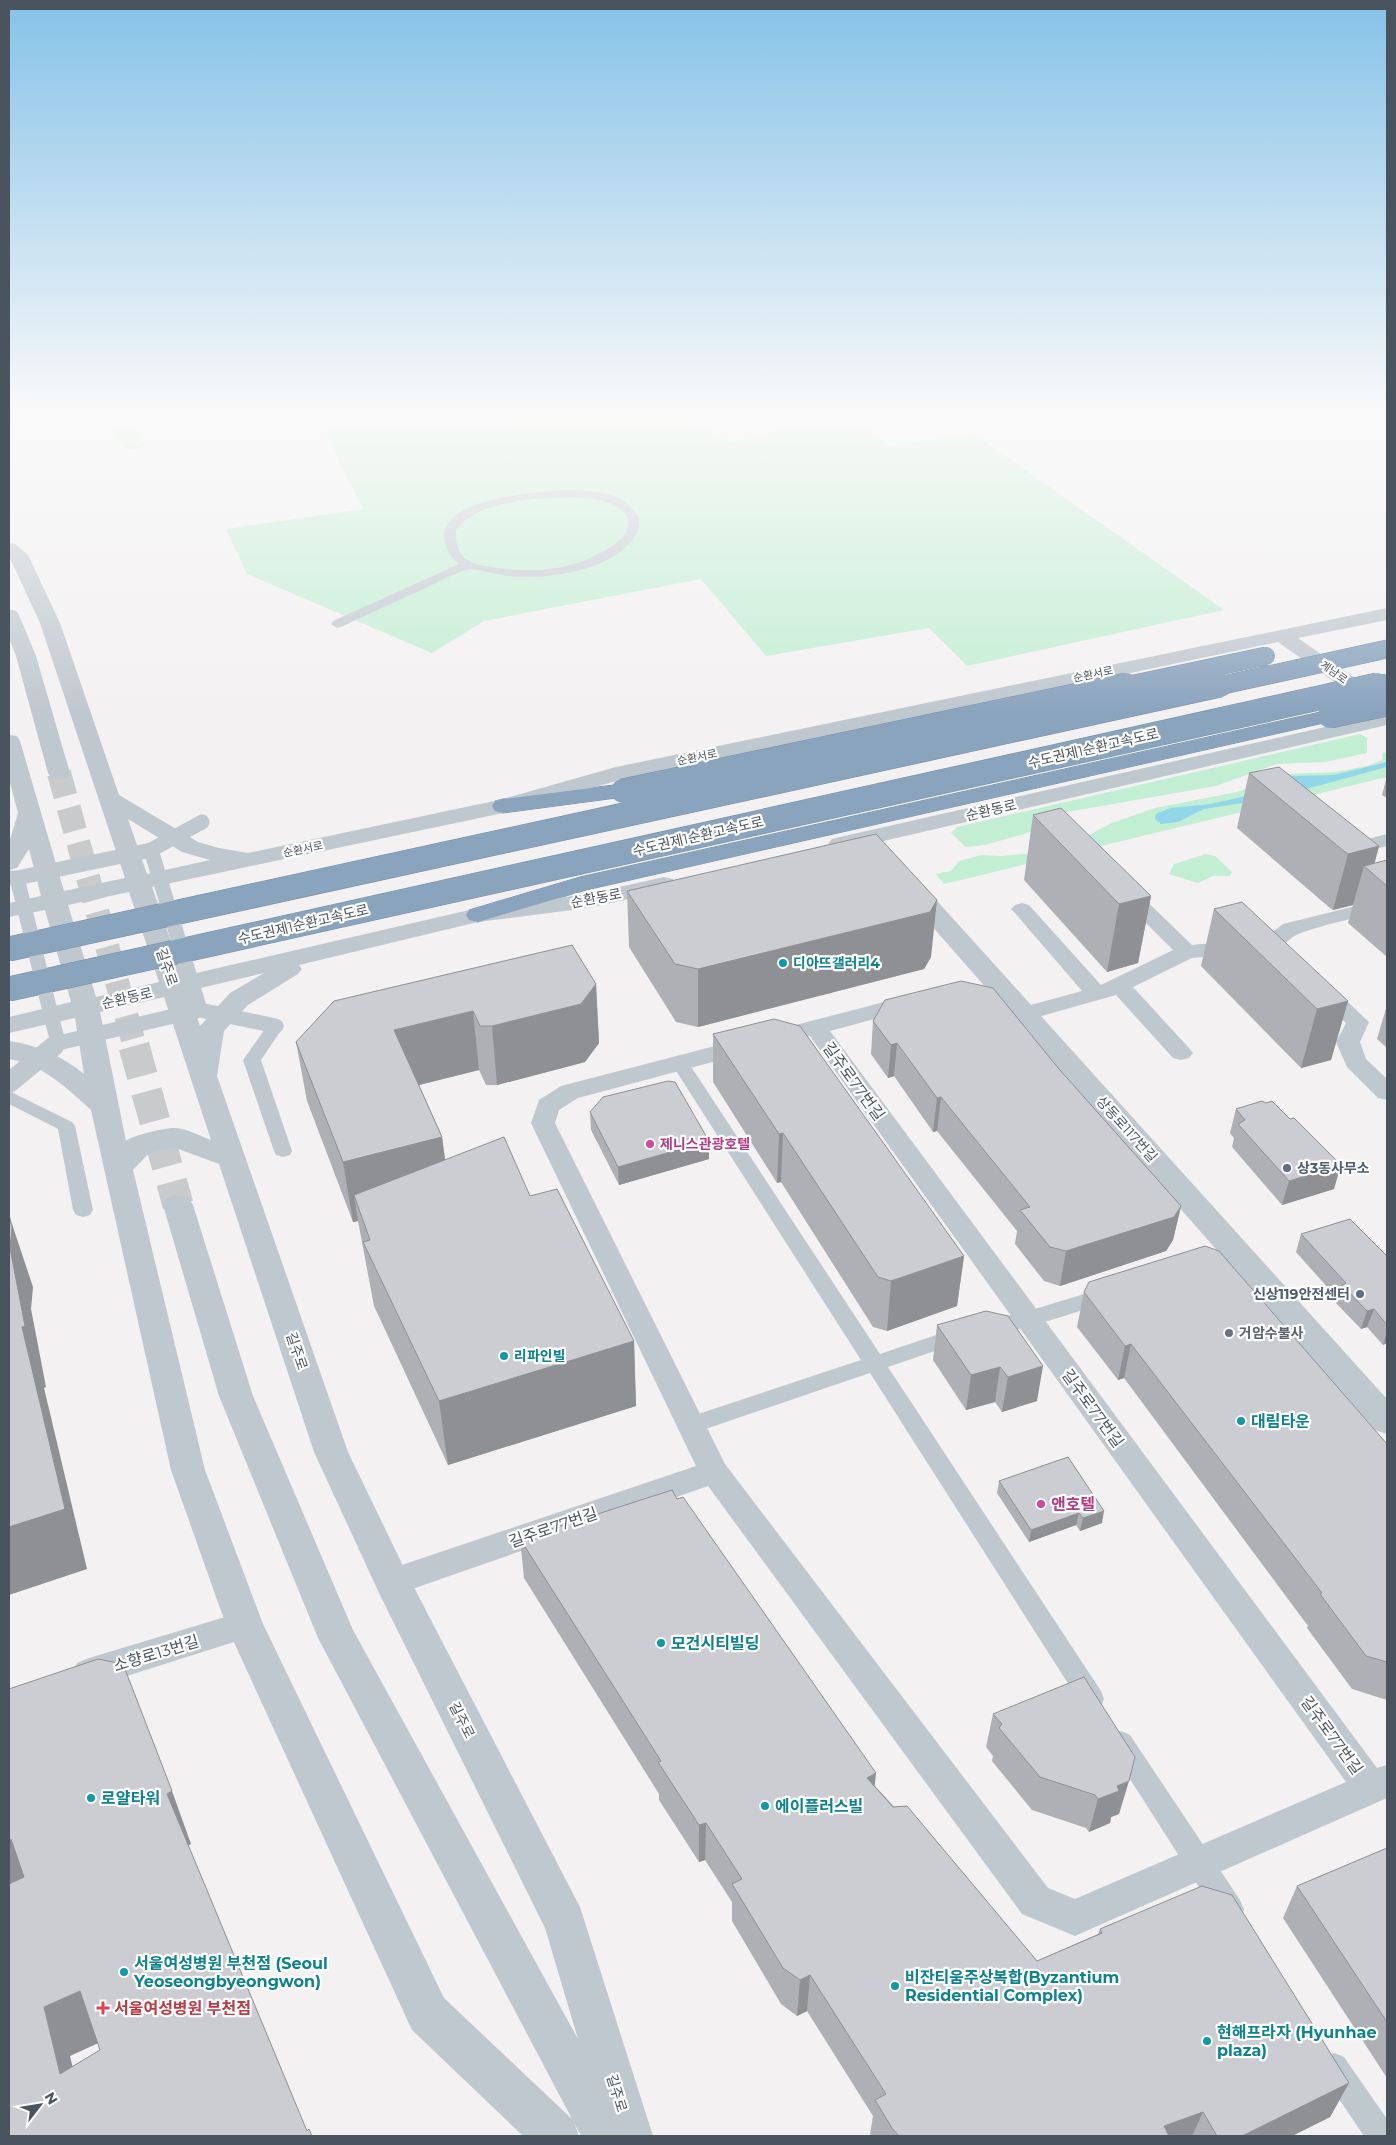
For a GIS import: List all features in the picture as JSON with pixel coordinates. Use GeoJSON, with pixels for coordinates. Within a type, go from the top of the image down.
{"type":"FeatureCollection","features":[{"type":"Feature","properties":{"kind":"highway"},"geometry":{"type":"LineString","coordinates":[[503,806],[623,791],[1387,631]]}},
{"type":"Feature","properties":{"kind":"highway"},"geometry":{"type":"LineString","coordinates":[[9,949],[1387,650]]}},
{"type":"Feature","properties":{"kind":"highway","name":"수도권제1순환고속도로"},"geometry":{"type":"LineString","coordinates":[[9,989],[1387,683]]}},
{"type":"Feature","properties":{"kind":"highway"},"geometry":{"type":"LineString","coordinates":[[478,915],[580,884],[1387,704]]}},
{"type":"Feature","properties":{"kind":"street"},"geometry":{"type":"LineString","coordinates":[[474,512],[460,518],[450,530],[451,549],[460,560],[467,564],[489,571],[524,574],[558,571],[584,565],[615,550],[629,539],[634,526],[630,512]]}},
{"type":"Feature","properties":{"kind":"street","name":"길주로"},"geometry":{"type":"LineString","coordinates":[[9,548],[18,555],[50,623],[331,1452],[392,1582],[565,1922],[630,2136]]}},
{"type":"Feature","properties":{"kind":"street"},"geometry":{"type":"LineString","coordinates":[[337,624],[467,564]]}},
{"type":"Feature","properties":{"kind":"street","name":"순환서로"},"geometry":{"type":"LineString","coordinates":[[9,910],[503,806],[616,774],[1387,614]]}},
{"type":"Feature","properties":{"kind":"street"},"geometry":{"type":"LineString","coordinates":[[9,615],[26,656],[59,773]]}},
{"type":"Feature","properties":{"kind":"street","name":"계남로"},"geometry":{"type":"LineString","coordinates":[[1282,635],[1387,710]]}},
{"type":"Feature","properties":{"kind":"street","name":"순환동로"},"geometry":{"type":"LineString","coordinates":[[9,1025],[478,915],[588,901],[1387,719]]}},
{"type":"Feature","properties":{"kind":"street"},"geometry":{"type":"LineString","coordinates":[[9,741],[86,1008],[104,1107],[188,1470],[245,1625],[428,2014],[556,2136]]}},
{"type":"Feature","properties":{"kind":"street"},"geometry":{"type":"LineString","coordinates":[[109,798],[190,848],[216,854],[255,859]]}},
{"type":"Feature","properties":{"kind":"street"},"geometry":{"type":"LineString","coordinates":[[30,812],[11,873],[58,1043]]}},
{"type":"Feature","properties":{"kind":"street"},"geometry":{"type":"LineString","coordinates":[[11,873],[150,850],[202,822]]}},
{"type":"Feature","properties":{"kind":"street","name":"상동로117번길"},"geometry":{"type":"LineString","coordinates":[[868,838],[1024,1014],[1228,1256],[1387,1421]]}},
{"type":"Feature","properties":{"kind":"street"},"geometry":{"type":"LineString","coordinates":[[1374,864],[1350,844],[1387,840]]}},
{"type":"Feature","properties":{"kind":"street"},"geometry":{"type":"LineString","coordinates":[[150,850],[200,1010]]}},
{"type":"Feature","properties":{"kind":"street"},"geometry":{"type":"LineString","coordinates":[[1110,877],[1187,952]]}},
{"type":"Feature","properties":{"kind":"street"},"geometry":{"type":"LineString","coordinates":[[1024,1014],[1097,994],[1187,952],[1279,950],[1291,929],[1372,908],[1387,909]]}},
{"type":"Feature","properties":{"kind":"street"},"geometry":{"type":"LineString","coordinates":[[1022,909],[1097,994]]}},
{"type":"Feature","properties":{"kind":"street"},"geometry":{"type":"LineString","coordinates":[[204,1080],[212,1029],[239,999],[275,976],[327,951]]}},
{"type":"Feature","properties":{"kind":"street"},"geometry":{"type":"LineString","coordinates":[[1307,976],[1358,1022],[1348,1042],[1355,1062],[1387,1092]]}},
{"type":"Feature","properties":{"kind":"street"},"geometry":{"type":"LineString","coordinates":[[966,988],[994,980]]}},
{"type":"Feature","properties":{"kind":"street"},"geometry":{"type":"LineString","coordinates":[[1119,985],[1181,1053]]}},
{"type":"Feature","properties":{"kind":"street","name":"길주로77번길"},"geometry":{"type":"LineString","coordinates":[[816,1027],[1028,1319],[1379,1784],[1075,1918],[1035,1901],[714,1472],[543,1123],[548,1106],[570,1092],[816,1027],[938,995]]}},
{"type":"Feature","properties":{"kind":"street"},"geometry":{"type":"LineString","coordinates":[[9,1083],[58,1043],[200,1010],[276,1026],[252,1060],[283,1151]]}},
{"type":"Feature","properties":{"kind":"street"},"geometry":{"type":"LineString","coordinates":[[9,1050],[20,1050],[63,1070],[104,1107]]}},
{"type":"Feature","properties":{"kind":"street"},"geometry":{"type":"LineString","coordinates":[[680,1063],[1243,1930]]}},
{"type":"Feature","properties":{"kind":"street"},"geometry":{"type":"LineString","coordinates":[[9,1097],[66,1126],[83,1210]]}},
{"type":"Feature","properties":{"kind":"street"},"geometry":{"type":"LineString","coordinates":[[118,1168],[139,1145],[175,1137],[231,1158]]}},
{"type":"Feature","properties":{"kind":"street","name":"길주로"},"geometry":{"type":"LineString","coordinates":[[178,1204],[236,1396],[337,1638],[606,2136]]}},
{"type":"Feature","properties":{"kind":"street"},"geometry":{"type":"LineString","coordinates":[[691,1425],[982,1328],[1028,1319],[1124,1289]]}},
{"type":"Feature","properties":{"kind":"street","name":"길주로77번길"},"geometry":{"type":"LineString","coordinates":[[392,1582],[714,1472]]}},
{"type":"Feature","properties":{"kind":"street","name":"소향로13번길"},"geometry":{"type":"LineString","coordinates":[[66,1681],[245,1625]]}},
{"type":"Feature","properties":{"kind":"street"},"geometry":{"type":"LineString","coordinates":[[1320,2045],[1380,2136]]}},
{"type":"Feature","properties":{"kind":"green space"},"geometry":{"type":"Polygon","coordinates":[[[342,512],[1085,512],[1224,610],[967,666],[929,628],[766,656],[701,579],[484,621],[432,653],[247,574],[226,529],[342,512]]]}},
{"type":"Feature","properties":{"kind":"green space"},"geometry":{"type":"Polygon","coordinates":[[[1360,734],[1367,738],[1367,753],[1325,762],[1276,764],[1216,786],[1061,813],[1034,831],[985,845],[966,847],[951,833],[957,827],[1360,734]]]}},
{"type":"Feature","properties":{"kind":"green space"},"geometry":{"type":"Polygon","coordinates":[[[1387,752],[1387,777],[944,884],[936,874],[951,871],[959,861],[982,855],[1002,856],[1046,852],[1075,842],[1112,823],[1155,808],[1237,792],[1286,774],[1336,772],[1367,766],[1382,760],[1383,753],[1387,752]]]}},
{"type":"Feature","properties":{"kind":"green space"},"geometry":{"type":"Polygon","coordinates":[[[1206,854],[1215,856],[1232,872],[1230,876],[1213,876],[1198,883],[1169,874],[1174,864],[1206,854]]]}},
{"type":"Feature","properties":{"kind":"water"},"geometry":{"type":"Polygon","coordinates":[[[1387,762],[1387,767],[1306,789],[1204,809],[1178,822],[1161,824],[1155,819],[1156,814],[1170,808],[1211,804],[1246,796],[1288,776],[1334,775],[1387,762]]]}},
{"type":"Feature","properties":{"kind":"building"},"geometry":{"type":"Polygon","coordinates":[[[1279,767],[1379,846],[1348,854],[1249,773],[1279,767]]]}},
{"type":"Feature","properties":{"kind":"building"},"geometry":{"type":"Polygon","coordinates":[[[1061,808],[1151,896],[1119,904],[1033,815],[1061,808]]]}},
{"type":"Feature","properties":{"kind":"building"},"geometry":{"type":"Polygon","coordinates":[[[876,834],[937,900],[930,912],[698,969],[675,964],[627,891],[876,834]]]}},
{"type":"Feature","properties":{"kind":"building"},"geometry":{"type":"Polygon","coordinates":[[[1387,860],[1387,886],[1364,866],[1387,860]]]}},
{"type":"Feature","properties":{"kind":"building"},"geometry":{"type":"Polygon","coordinates":[[[1242,902],[1348,1001],[1317,1009],[1214,909],[1242,902]]]}},
{"type":"Feature","properties":{"kind":"building"},"geometry":{"type":"Polygon","coordinates":[[[572,945],[596,984],[581,1004],[492,1026],[480,1026],[473,1011],[394,1030],[442,1137],[343,1162],[296,1042],[334,1001],[572,945]]]}},
{"type":"Feature","properties":{"kind":"building"},"geometry":{"type":"Polygon","coordinates":[[[961,981],[993,988],[1059,1069],[1181,1206],[1174,1217],[1066,1251],[1050,1247],[1020,1210],[1030,1207],[941,1097],[937,1098],[897,1043],[891,1045],[873,1021],[885,1000],[961,981]]]}},
{"type":"Feature","properties":{"kind":"building"},"geometry":{"type":"Polygon","coordinates":[[[774,1019],[800,1026],[964,1256],[891,1281],[878,1277],[783,1133],[779,1134],[713,1034],[774,1019]]]}},
{"type":"Feature","properties":{"kind":"building","name":"제니스관광호텔"},"geometry":{"type":"Polygon","coordinates":[[[668,1081],[675,1082],[709,1141],[618,1167],[590,1112],[603,1097],[668,1081]]]}},
{"type":"Feature","properties":{"kind":"building"},"geometry":{"type":"Polygon","coordinates":[[[1262,1101],[1266,1103],[1272,1101],[1290,1119],[1294,1118],[1341,1165],[1289,1181],[1238,1124],[1245,1120],[1236,1109],[1262,1101]]]}},
{"type":"Feature","properties":{"kind":"building"},"geometry":{"type":"Polygon","coordinates":[[[504,1137],[530,1196],[557,1189],[634,1341],[439,1401],[363,1242],[370,1240],[354,1195],[504,1137]]]}},
{"type":"Feature","properties":{"kind":"building"},"geometry":{"type":"Polygon","coordinates":[[[9,1215],[12,1227],[10,1248],[25,1326],[22,1327],[65,1509],[9,1527],[9,1215]]]}},
{"type":"Feature","properties":{"kind":"building"},"geometry":{"type":"Polygon","coordinates":[[[1350,1219],[1387,1256],[1387,1325],[1374,1309],[1367,1311],[1342,1285],[1346,1283],[1301,1234],[1350,1219]]]}},
{"type":"Feature","properties":{"kind":"building"},"geometry":{"type":"Polygon","coordinates":[[[1205,1246],[1219,1251],[1387,1444],[1387,1662],[1366,1656],[1320,1594],[1322,1593],[1131,1344],[1125,1346],[1084,1292],[1089,1282],[1205,1246]]]}},
{"type":"Feature","properties":{"kind":"building"},"geometry":{"type":"Polygon","coordinates":[[[986,1311],[1008,1316],[1043,1366],[1008,1377],[1000,1367],[971,1375],[937,1325],[986,1311]]]}},
{"type":"Feature","properties":{"kind":"building","name":"앤호텔"},"geometry":{"type":"Polygon","coordinates":[[[1068,1457],[1104,1511],[1083,1518],[1079,1513],[1031,1530],[999,1481],[1068,1457]]]}},
{"type":"Feature","properties":{"kind":"building"},"geometry":{"type":"Polygon","coordinates":[[[672,1490],[677,1499],[683,1497],[876,1773],[867,1778],[893,1807],[907,1806],[1037,1961],[1102,1933],[1100,1929],[1202,1886],[1232,1895],[1349,2083],[1242,2136],[1217,2136],[1203,2112],[1164,2126],[1169,2136],[899,2136],[875,2100],[886,2094],[810,1975],[800,1980],[783,1968],[732,1884],[742,1879],[706,1823],[699,1825],[658,1762],[661,1761],[520,1539],[672,1490]]]}},
{"type":"Feature","properties":{"kind":"building"},"geometry":{"type":"Polygon","coordinates":[[[98,1659],[123,1664],[172,1791],[167,1794],[307,2131],[309,2129],[312,2136],[9,2136],[9,1884],[24,1877],[11,1839],[9,1840],[9,1689],[98,1659]],[[80,1991],[44,2007],[60,2074],[100,2050],[80,1991]]]}},
{"type":"Feature","properties":{"kind":"building"},"geometry":{"type":"Polygon","coordinates":[[[1084,1677],[1135,1757],[1129,1781],[1117,1786],[1119,1791],[1098,1799],[1095,1795],[1040,1777],[999,1728],[1002,1724],[993,1714],[1084,1677]]]}},
{"type":"Feature","properties":{"kind":"building"},"geometry":{"type":"Polygon","coordinates":[[[1387,1848],[1387,2022],[1297,1886],[1387,1848]]]}},
{"type":"Feature","properties":{"kind":"tunnel"},"geometry":{"type":"LineString","coordinates":[[59,773],[135,1047]]}},
{"type":"Feature","properties":{"kind":"tunnel"},"geometry":{"type":"LineString","coordinates":[[134,1046],[178,1205]]}},
{"type":"Feature","properties":{"kind":"place","name":"디아뜨갤러리4"},"geometry":{"type":"Point","coordinates":[783,963]}},
{"type":"Feature","properties":{"kind":"place","name":"제니스관광호텔"},"geometry":{"type":"Point","coordinates":[650,1144]}},
{"type":"Feature","properties":{"kind":"place","name":"상3동사무소"},"geometry":{"type":"Point","coordinates":[1287,1168]}},
{"type":"Feature","properties":{"kind":"place","name":"신상119안전센터"},"geometry":{"type":"Point","coordinates":[1360,1294]}},
{"type":"Feature","properties":{"kind":"place","name":"거암수불사"},"geometry":{"type":"Point","coordinates":[1229,1333]}},
{"type":"Feature","properties":{"kind":"place","name":"리파인빌"},"geometry":{"type":"Point","coordinates":[504,1356]}},
{"type":"Feature","properties":{"kind":"place","name":"대림타운"},"geometry":{"type":"Point","coordinates":[1241,1421]}},
{"type":"Feature","properties":{"kind":"place","name":"앤호텔"},"geometry":{"type":"Point","coordinates":[1041,1504]}},
{"type":"Feature","properties":{"kind":"place","name":"모건시티빌딩"},"geometry":{"type":"Point","coordinates":[661,1643]}},
{"type":"Feature","properties":{"kind":"place","name":"로얄타워"},"geometry":{"type":"Point","coordinates":[91,1798]}},
{"type":"Feature","properties":{"kind":"place","name":"에이플러스빌"},"geometry":{"type":"Point","coordinates":[765,1806]}},
{"type":"Feature","properties":{"kind":"place","name":"서울여성병원 부천점 (Seoul Yeoseongbyeongwon)"},"geometry":{"type":"Point","coordinates":[124,1972]}},
{"type":"Feature","properties":{"kind":"place","name":"비잔티움주상복합(Byzantium Residential Complex)"},"geometry":{"type":"Point","coordinates":[895,1986]}},
{"type":"Feature","properties":{"kind":"place","name":"서울여성병원 부천점"},"geometry":{"type":"Point","coordinates":[103,2008]}},
{"type":"Feature","properties":{"kind":"place","name":"현해프라자 (Hyunhae plaza)"},"geometry":{"type":"Point","coordinates":[1207,2041]}}]}
